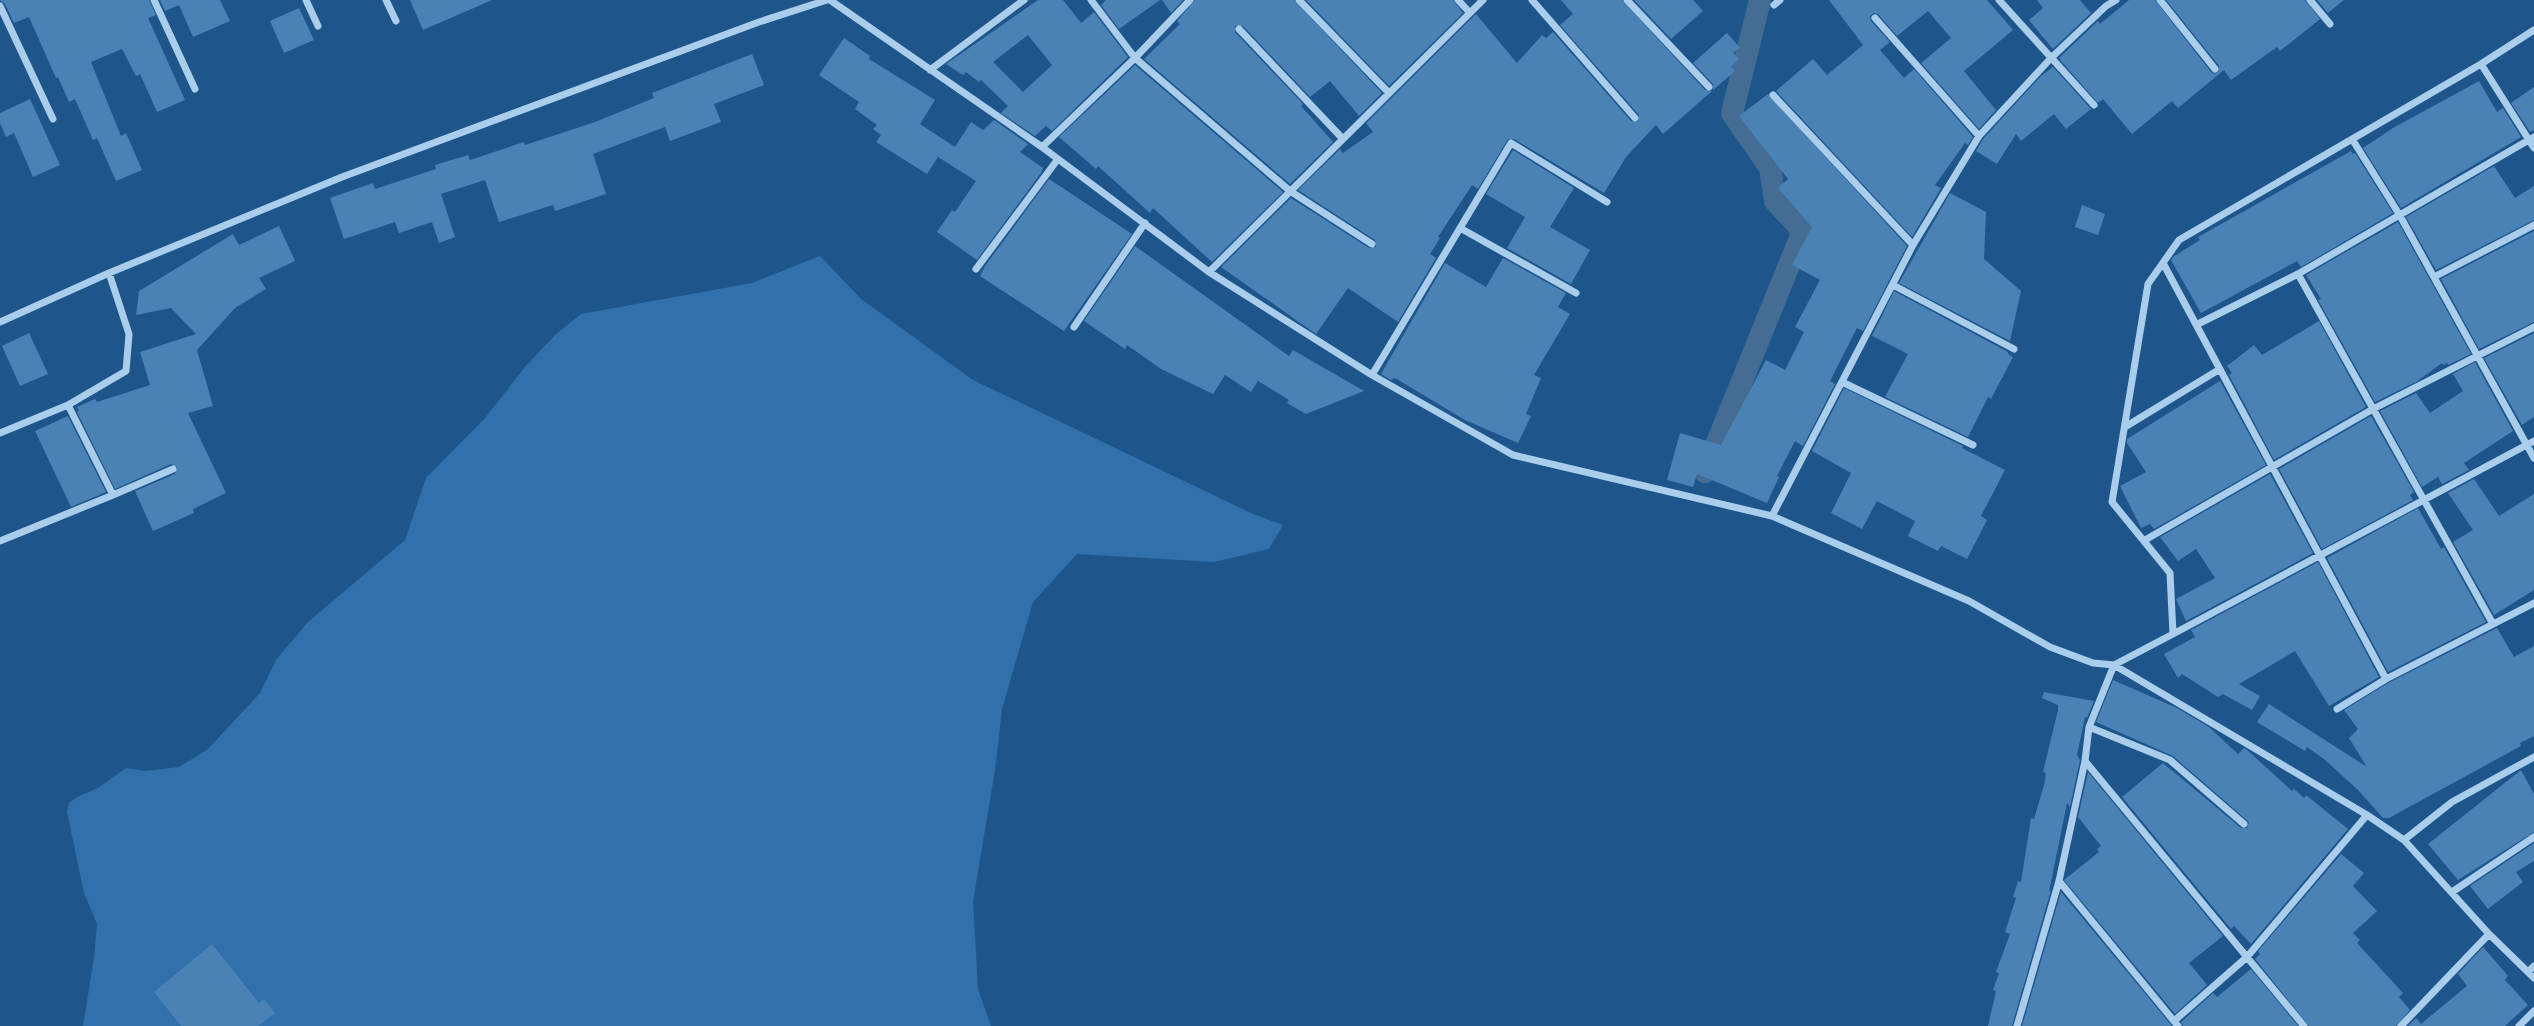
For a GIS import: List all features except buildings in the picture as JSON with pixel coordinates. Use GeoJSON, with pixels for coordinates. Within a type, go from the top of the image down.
{"type":"FeatureCollection","features":[{"type":"Feature","properties":{"kind":"street"},"geometry":{"type":"LineString","coordinates":[[154,0],[195,88]]}},
{"type":"Feature","properties":{"kind":"street"},"geometry":{"type":"LineString","coordinates":[[306,0],[318,26]]}},
{"type":"Feature","properties":{"kind":"street"},"geometry":{"type":"LineString","coordinates":[[386,0],[396,21]]}},
{"type":"Feature","properties":{"kind":"street"},"geometry":{"type":"LineString","coordinates":[[0,322],[109,273],[342,177],[759,22],[828,0],[1042,147],[1209,272],[1372,375],[1513,455],[1772,516],[1969,601],[2050,647],[2093,663],[2114,665],[2367,815],[2404,840],[2489,934],[2534,978]]}},
{"type":"Feature","properties":{"kind":"street"},"geometry":{"type":"LineString","coordinates":[[930,70],[1024,0]]}},
{"type":"Feature","properties":{"kind":"street"},"geometry":{"type":"LineString","coordinates":[[1091,0],[1135,58],[1290,191],[1372,244]]}},
{"type":"Feature","properties":{"kind":"street"},"geometry":{"type":"LineString","coordinates":[[1042,147],[1135,58],[1190,0]]}},
{"type":"Feature","properties":{"kind":"street"},"geometry":{"type":"LineString","coordinates":[[1299,0],[1389,93]]}},
{"type":"Feature","properties":{"kind":"street"},"geometry":{"type":"LineString","coordinates":[[1458,0],[1470,13]]}},
{"type":"Feature","properties":{"kind":"street"},"geometry":{"type":"LineString","coordinates":[[1209,272],[1483,0]]}},
{"type":"Feature","properties":{"kind":"street"},"geometry":{"type":"LineString","coordinates":[[1532,0],[1635,118]]}},
{"type":"Feature","properties":{"kind":"street"},"geometry":{"type":"LineString","coordinates":[[1627,0],[1709,87]]}},
{"type":"Feature","properties":{"kind":"street"},"geometry":{"type":"LineString","coordinates":[[1999,0],[2094,105]]}},
{"type":"Feature","properties":{"kind":"street"},"geometry":{"type":"LineString","coordinates":[[1772,516],[1913,245],[1979,136],[2051,58],[2106,6],[2116,0]]}},
{"type":"Feature","properties":{"kind":"street"},"geometry":{"type":"LineString","coordinates":[[2160,0],[2215,69]]}},
{"type":"Feature","properties":{"kind":"street"},"geometry":{"type":"LineString","coordinates":[[2310,0],[2330,24]]}},
{"type":"Feature","properties":{"kind":"street"},"geometry":{"type":"LineString","coordinates":[[0,6],[53,119]]}},
{"type":"Feature","properties":{"kind":"street"},"geometry":{"type":"LineString","coordinates":[[1875,18],[1979,136]]}},
{"type":"Feature","properties":{"kind":"street"},"geometry":{"type":"LineString","coordinates":[[1238,29],[1343,139]]}},
{"type":"Feature","properties":{"kind":"street"},"geometry":{"type":"LineString","coordinates":[[2173,634],[2170,573],[2145,540],[2112,502],[2148,284],[2179,240],[2481,64],[2534,30]]}},
{"type":"Feature","properties":{"kind":"street"},"geometry":{"type":"LineString","coordinates":[[2481,64],[2532,138],[2534,148]]}},
{"type":"Feature","properties":{"kind":"street"},"geometry":{"type":"LineString","coordinates":[[1773,95],[1913,245]]}},
{"type":"Feature","properties":{"kind":"street"},"geometry":{"type":"LineString","coordinates":[[2196,325],[2298,274],[2532,138]]}},
{"type":"Feature","properties":{"kind":"street"},"geometry":{"type":"LineString","coordinates":[[2352,139],[2399,214],[2476,357],[2534,458]]}},
{"type":"Feature","properties":{"kind":"street"},"geometry":{"type":"LineString","coordinates":[[1372,375],[1511,143],[1607,202]]}},
{"type":"Feature","properties":{"kind":"street"},"geometry":{"type":"LineString","coordinates":[[976,269],[1058,159]]}},
{"type":"Feature","properties":{"kind":"street"},"geometry":{"type":"LineString","coordinates":[[1074,327],[1145,223]]}},
{"type":"Feature","properties":{"kind":"street"},"geometry":{"type":"LineString","coordinates":[[2434,277],[2534,225]]}},
{"type":"Feature","properties":{"kind":"street"},"geometry":{"type":"LineString","coordinates":[[1460,228],[1576,293]]}},
{"type":"Feature","properties":{"kind":"street"},"geometry":{"type":"LineString","coordinates":[[2163,262],[2386,679]]}},
{"type":"Feature","properties":{"kind":"street"},"geometry":{"type":"LineString","coordinates":[[0,433],[68,405],[126,370],[129,334],[109,273]]}},
{"type":"Feature","properties":{"kind":"street"},"geometry":{"type":"LineString","coordinates":[[2298,274],[2494,624]]}},
{"type":"Feature","properties":{"kind":"street"},"geometry":{"type":"LineString","coordinates":[[1893,285],[2014,349]]}},
{"type":"Feature","properties":{"kind":"street"},"geometry":{"type":"LineString","coordinates":[[2145,540],[2272,465],[2373,409],[2534,327]]}},
{"type":"Feature","properties":{"kind":"street"},"geometry":{"type":"LineString","coordinates":[[2124,427],[2220,369]]}},
{"type":"Feature","properties":{"kind":"street"},"geometry":{"type":"LineString","coordinates":[[1842,382],[1973,445]]}},
{"type":"Feature","properties":{"kind":"street"},"geometry":{"type":"LineString","coordinates":[[68,405],[113,495]]}},
{"type":"Feature","properties":{"kind":"street"},"geometry":{"type":"LineString","coordinates":[[2018,1025],[2060,881],[2085,761],[2089,727],[2114,665],[2534,441]]}},
{"type":"Feature","properties":{"kind":"street"},"geometry":{"type":"LineString","coordinates":[[0,541],[173,469]]}},
{"type":"Feature","properties":{"kind":"street"},"geometry":{"type":"LineString","coordinates":[[2337,709],[2386,679],[2534,603]]}},
{"type":"Feature","properties":{"kind":"street"},"geometry":{"type":"LineString","coordinates":[[2089,727],[2170,760],[2244,824]]}},
{"type":"Feature","properties":{"kind":"street"},"geometry":{"type":"LineString","coordinates":[[2404,840],[2452,802],[2534,757]]}},
{"type":"Feature","properties":{"kind":"street"},"geometry":{"type":"LineString","coordinates":[[2085,761],[2304,1026]]}},
{"type":"Feature","properties":{"kind":"street"},"geometry":{"type":"LineString","coordinates":[[2060,881],[2176,1024],[2247,957],[2367,815]]}},
{"type":"Feature","properties":{"kind":"street"},"geometry":{"type":"LineString","coordinates":[[2452,892],[2534,837]]}},
{"type":"Feature","properties":{"kind":"street"},"geometry":{"type":"LineString","coordinates":[[2401,1026],[2489,934]]}},
{"type":"Feature","properties":{"kind":"street"},"geometry":{"type":"LineString","coordinates":[[2528,972],[2534,966]]}},
{"type":"Feature","properties":{"kind":"street"},"geometry":{"type":"LineString","coordinates":[[2519,1026],[2534,1011]]}},
{"type":"Feature","properties":{"kind":"shaded area"},"geometry":{"type":"Polygon","coordinates":[[[820,256],[861,299],[973,380],[1253,514],[1283,525],[1269,549],[1214,562],[1077,554],[1033,602],[1002,709],[995,770],[973,901],[978,989],[991,1026],[83,1026],[94,958],[97,924],[84,893],[67,812],[69,803],[77,797],[98,788],[126,768],[146,771],[179,767],[208,749],[260,693],[276,660],[308,622],[405,540],[426,478],[485,418],[525,367],[555,335],[581,314],[752,283],[820,256]]]}},
{"type":"Feature","properties":{"kind":"waterway"},"geometry":{"type":"LineString","coordinates":[[1705,472],[1803,231],[1775,201],[1770,168],[1732,113],[1760,0]]}}]}
